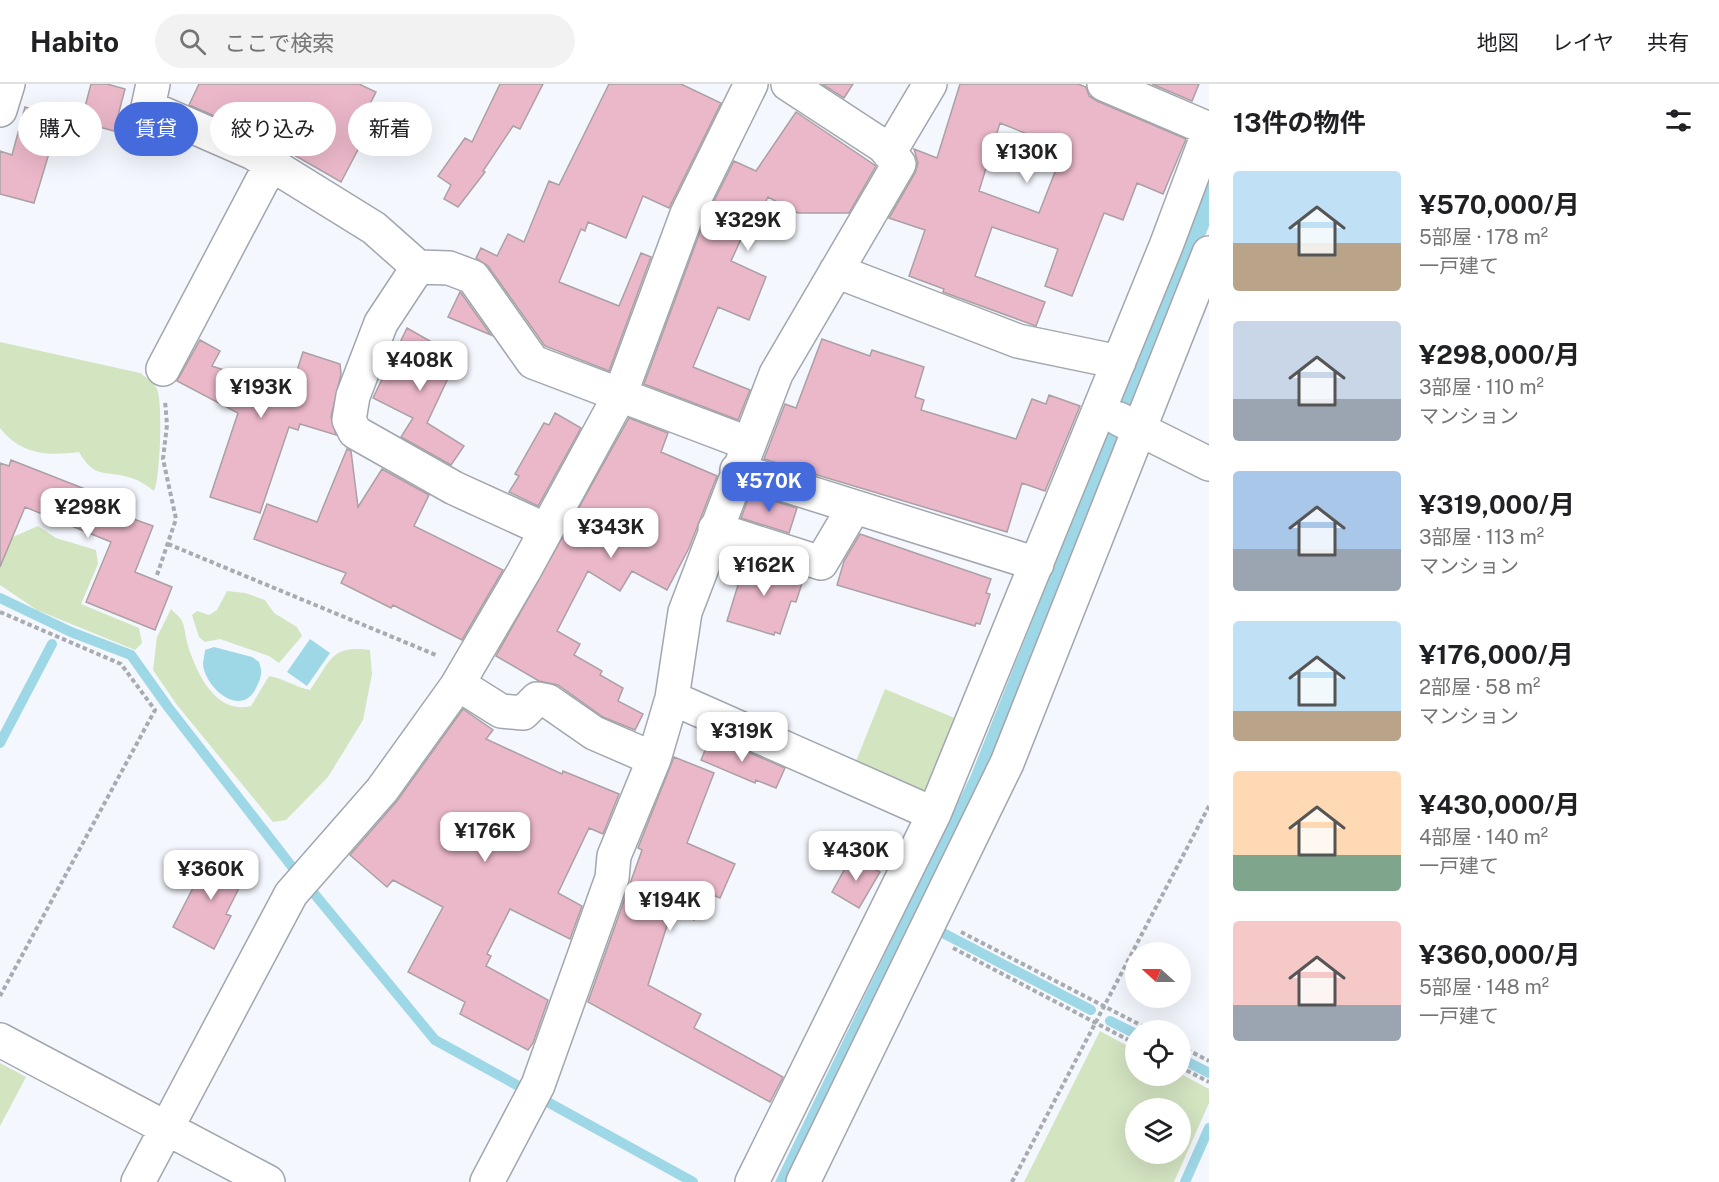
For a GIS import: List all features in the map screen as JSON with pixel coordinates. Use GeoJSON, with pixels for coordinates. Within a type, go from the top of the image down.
{"type":"FeatureCollection","features":[{"type":"Feature","properties":{"kind":"street"},"geometry":{"type":"LineString","coordinates":[[0,110],[8,84]]}},
{"type":"Feature","properties":{"kind":"street"},"geometry":{"type":"LineString","coordinates":[[153,84],[148,107],[253,153],[374,228],[418,267],[449,268],[472,277],[533,362],[620,395],[742,456],[854,507],[1037,564]]}},
{"type":"Feature","properties":{"kind":"street"},"geometry":{"type":"LineString","coordinates":[[138,1182],[301,882],[382,790],[462,676],[546,530],[620,395],[687,214],[727,137],[751,84]]}},
{"type":"Feature","properties":{"kind":"street"},"geometry":{"type":"LineString","coordinates":[[487,1182],[534,1094],[612,878],[614,856],[654,759],[672,698],[685,612],[742,456],[776,374],[899,164],[883,146],[788,84]]}},
{"type":"Feature","properties":{"kind":"street"},"geometry":{"type":"LineString","coordinates":[[889,153],[930,84]]}},
{"type":"Feature","properties":{"kind":"street"},"geometry":{"type":"LineString","coordinates":[[803,1182],[1007,763],[1121,420],[1119,362],[1166,246],[1209,130],[1104,84]]}},
{"type":"Feature","properties":{"kind":"street"},"geometry":{"type":"LineString","coordinates":[[163,369],[271,164]]}},
{"type":"Feature","properties":{"kind":"street"},"geometry":{"type":"LineString","coordinates":[[752,1182],[934,814],[1037,564],[1121,420],[1209,253]]}},
{"type":"Feature","properties":{"kind":"street"},"geometry":{"type":"LineString","coordinates":[[418,267],[381,323],[353,396],[349,420],[355,432],[454,488],[546,530]]}},
{"type":"Feature","properties":{"kind":"street"},"geometry":{"type":"LineString","coordinates":[[836,271],[1018,341],[1119,362]]}},
{"type":"Feature","properties":{"kind":"street"},"geometry":{"type":"LineString","coordinates":[[1121,420],[1209,464]]}},
{"type":"Feature","properties":{"kind":"street"},"geometry":{"type":"LineString","coordinates":[[715,529],[820,563],[854,507]]}},
{"type":"Feature","properties":{"kind":"street"},"geometry":{"type":"LineString","coordinates":[[462,676],[501,711],[523,713],[537,699],[548,701],[594,733],[654,759]]}},
{"type":"Feature","properties":{"kind":"street"},"geometry":{"type":"LineString","coordinates":[[672,698],[934,814]]}},
{"type":"Feature","properties":{"kind":"street"},"geometry":{"type":"LineString","coordinates":[[0,1040],[268,1182]]}},
{"type":"Feature","properties":{"kind":"path"},"geometry":{"type":"LineString","coordinates":[[157,575],[176,519],[163,459],[167,425],[163,369]]}},
{"type":"Feature","properties":{"kind":"path"},"geometry":{"type":"LineString","coordinates":[[168,544],[462,676]]}},
{"type":"Feature","properties":{"kind":"path"},"geometry":{"type":"LineString","coordinates":[[0,612],[121,664],[155,710],[0,996]]}},
{"type":"Feature","properties":{"kind":"path"},"geometry":{"type":"LineString","coordinates":[[1012,1182],[1209,806]]}},
{"type":"Feature","properties":{"kind":"path"},"geometry":{"type":"LineString","coordinates":[[927,924],[1131,1020]]}},
{"type":"Feature","properties":{"kind":"path"},"geometry":{"type":"LineString","coordinates":[[927,924],[1125,1038]]}},
{"type":"Feature","properties":{"kind":"path"},"geometry":{"type":"LineString","coordinates":[[1191,1052],[1209,1061]]}},
{"type":"Feature","properties":{"kind":"path"},"geometry":{"type":"LineString","coordinates":[[1191,1073],[1209,1082]]}},
{"type":"Feature","properties":{"kind":"green space"},"geometry":{"type":"Polygon","coordinates":[[[0,342],[140,373],[152,382],[159,397],[160,424],[158,472],[154,491],[132,478],[95,470],[79,452],[57,454],[36,452],[26,449],[8,437],[0,428],[0,342]]]}},
{"type":"Feature","properties":{"kind":"green space"},"geometry":{"type":"Polygon","coordinates":[[[38,526],[56,538],[96,550],[98,564],[81,604],[139,628],[142,643],[135,650],[37,610],[0,585],[0,533],[13,537],[38,526]]]}},
{"type":"Feature","properties":{"kind":"green space"},"geometry":{"type":"Polygon","coordinates":[[[227,591],[245,593],[265,600],[274,613],[297,627],[302,636],[279,663],[269,656],[220,639],[205,642],[199,637],[192,615],[197,611],[209,615],[217,610],[227,591]]]}},
{"type":"Feature","properties":{"kind":"green space"},"geometry":{"type":"Polygon","coordinates":[[[171,609],[181,619],[195,666],[208,688],[227,704],[238,707],[251,706],[269,676],[310,690],[328,663],[339,653],[357,649],[370,650],[372,674],[363,720],[328,777],[286,820],[273,822],[177,705],[153,670],[157,637],[171,609]]]}},
{"type":"Feature","properties":{"kind":"green space"},"geometry":{"type":"Polygon","coordinates":[[[885,689],[957,719],[922,803],[852,771],[885,689]]]}},
{"type":"Feature","properties":{"kind":"green space"},"geometry":{"type":"Polygon","coordinates":[[[1100,1031],[1125,1045],[1125,1086],[1191,1086],[1191,1079],[1209,1089],[1209,1103],[1191,1144],[1191,1098],[1125,1098],[1125,1164],[1182,1164],[1174,1182],[1024,1182],[1100,1031]]]}},
{"type":"Feature","properties":{"kind":"green space"},"geometry":{"type":"Polygon","coordinates":[[[0,1063],[26,1077],[0,1126],[0,1063]]]}},
{"type":"Feature","properties":{"kind":"water"},"geometry":{"type":"Polygon","coordinates":[[[1209,174],[1209,226],[1001,759],[792,1182],[775,1182],[971,775],[1209,174]]]}},
{"type":"Feature","properties":{"kind":"water"},"geometry":{"type":"Polygon","coordinates":[[[310,639],[330,653],[307,686],[287,672],[310,639]]]}},
{"type":"Feature","properties":{"kind":"water"},"geometry":{"type":"Polygon","coordinates":[[[214,647],[252,657],[259,662],[260,678],[249,697],[242,701],[225,697],[210,682],[203,662],[205,650],[214,647]]]}},
{"type":"Feature","properties":{"kind":"building"},"geometry":{"type":"Polygon","coordinates":[[[91,84],[107,84],[125,89],[122,102],[114,102],[114,131],[102,128],[102,102],[86,102],[91,84]]]}},
{"type":"Feature","properties":{"kind":"building"},"geometry":{"type":"Polygon","coordinates":[[[199,84],[359,84],[376,92],[371,102],[348,102],[348,156],[355,156],[341,182],[296,156],[336,156],[336,102],[210,102],[210,114],[198,109],[198,102],[190,102],[199,84]]]}},
{"type":"Feature","properties":{"kind":"building"},"geometry":{"type":"Polygon","coordinates":[[[500,84],[543,84],[520,129],[513,126],[483,171],[485,172],[458,207],[444,199],[451,185],[438,176],[465,138],[472,142],[500,84]]]}},
{"type":"Feature","properties":{"kind":"building"},"geometry":{"type":"Polygon","coordinates":[[[609,84],[681,84],[721,103],[669,208],[643,196],[626,238],[588,222],[585,231],[581,229],[559,282],[619,306],[641,253],[651,257],[609,371],[545,346],[488,266],[476,258],[481,248],[497,256],[508,234],[524,242],[549,181],[559,185],[609,84]]]}},
{"type":"Feature","properties":{"kind":"building"},"geometry":{"type":"Polygon","coordinates":[[[822,84],[853,84],[844,98],[822,84]]]}},
{"type":"Feature","properties":{"kind":"building"},"geometry":{"type":"Polygon","coordinates":[[[960,84],[1078,84],[1086,87],[1089,96],[1097,101],[1186,139],[1163,194],[1137,183],[1123,220],[1104,213],[1072,296],[1045,286],[1058,249],[992,227],[975,276],[1045,302],[1036,326],[943,292],[944,289],[909,276],[925,230],[889,218],[915,173],[918,163],[914,149],[937,158],[960,84]],[[1000,123],[979,191],[1039,213],[1064,149],[1000,123]]]}},
{"type":"Feature","properties":{"kind":"building"},"geometry":{"type":"Polygon","coordinates":[[[1152,84],[1199,84],[1192,101],[1152,84]]]}},
{"type":"Feature","properties":{"kind":"building"},"geometry":{"type":"Polygon","coordinates":[[[796,112],[876,166],[849,213],[798,213],[768,197],[759,214],[750,214],[752,215],[731,261],[766,277],[749,320],[718,307],[693,367],[750,390],[738,420],[644,384],[704,221],[734,161],[756,171],[796,112]]]}},
{"type":"Feature","properties":{"kind":"building"},"geometry":{"type":"Polygon","coordinates":[[[18,133],[18,156],[48,156],[34,203],[0,194],[0,151],[12,155],[18,133]]]}},
{"type":"Feature","properties":{"kind":"building"},"geometry":{"type":"Polygon","coordinates":[[[461,293],[491,335],[448,317],[461,293]]]}},
{"type":"Feature","properties":{"kind":"building"},"geometry":{"type":"Polygon","coordinates":[[[407,328],[458,357],[427,423],[464,446],[451,465],[401,437],[413,418],[373,398],[407,328]]]}},
{"type":"Feature","properties":{"kind":"building"},"geometry":{"type":"Polygon","coordinates":[[[822,339],[870,356],[872,350],[924,367],[915,397],[924,400],[921,410],[1016,439],[1032,399],[1046,404],[1049,395],[1080,406],[1045,491],[1022,483],[1007,532],[764,459],[785,404],[796,408],[822,339]]]}},
{"type":"Feature","properties":{"kind":"building"},"geometry":{"type":"Polygon","coordinates":[[[200,340],[220,351],[212,366],[290,392],[303,352],[340,364],[341,374],[331,417],[336,435],[300,424],[298,430],[289,427],[260,513],[210,497],[238,413],[177,381],[200,340]]]}},
{"type":"Feature","properties":{"kind":"building"},"geometry":{"type":"Polygon","coordinates":[[[555,413],[581,428],[538,506],[509,492],[519,476],[515,474],[544,423],[549,425],[555,413]]]}},
{"type":"Feature","properties":{"kind":"building"},"geometry":{"type":"Polygon","coordinates":[[[629,418],[668,433],[661,452],[717,476],[689,548],[667,590],[632,571],[620,591],[588,571],[557,631],[580,644],[574,655],[602,671],[600,675],[623,688],[618,701],[643,714],[635,730],[603,717],[558,685],[539,681],[496,656],[629,418]]]}},
{"type":"Feature","properties":{"kind":"building"},"geometry":{"type":"Polygon","coordinates":[[[347,449],[351,451],[358,507],[382,469],[429,495],[414,526],[503,570],[462,640],[393,605],[391,608],[341,583],[346,573],[254,539],[267,504],[317,522],[347,449]]]}},
{"type":"Feature","properties":{"kind":"building"},"geometry":{"type":"Polygon","coordinates":[[[11,460],[118,502],[114,512],[153,526],[135,572],[172,587],[155,630],[86,602],[111,542],[25,507],[0,567],[0,463],[9,466],[11,460]]]}},
{"type":"Feature","properties":{"kind":"building"},"geometry":{"type":"Polygon","coordinates":[[[750,494],[797,508],[789,533],[741,518],[750,494]]]}},
{"type":"Feature","properties":{"kind":"building"},"geometry":{"type":"Polygon","coordinates":[[[860,534],[991,579],[986,593],[990,594],[980,624],[976,623],[975,626],[837,585],[844,561],[860,534]]]}},
{"type":"Feature","properties":{"kind":"building"},"geometry":{"type":"Polygon","coordinates":[[[746,559],[804,577],[796,602],[791,601],[780,634],[775,632],[774,635],[727,621],[746,559]]]}},
{"type":"Feature","properties":{"kind":"building"},"geometry":{"type":"Polygon","coordinates":[[[463,709],[493,730],[486,739],[562,774],[563,771],[619,794],[603,834],[589,828],[558,893],[582,906],[570,939],[510,909],[487,954],[491,956],[486,966],[548,1000],[533,1043],[528,1050],[460,1014],[465,1002],[408,972],[443,907],[393,880],[387,887],[350,855],[397,801],[463,709]]]}},
{"type":"Feature","properties":{"kind":"building"},"geometry":{"type":"Polygon","coordinates":[[[711,736],[785,768],[776,788],[756,780],[755,783],[701,760],[711,736]]]}},
{"type":"Feature","properties":{"kind":"building"},"geometry":{"type":"Polygon","coordinates":[[[674,757],[714,773],[687,843],[735,864],[720,898],[706,892],[694,920],[672,910],[648,985],[701,1014],[694,1028],[783,1077],[770,1102],[588,1002],[642,850],[638,848],[674,757]]]}},
{"type":"Feature","properties":{"kind":"building"},"geometry":{"type":"Polygon","coordinates":[[[211,853],[247,872],[226,914],[231,916],[214,949],[173,927],[211,853]]]}},
{"type":"Feature","properties":{"kind":"building"},"geometry":{"type":"Polygon","coordinates":[[[852,856],[880,872],[859,908],[832,892],[852,856]]]}},
{"type":"Feature","properties":{"kind":"waterway"},"geometry":{"type":"LineString","coordinates":[[0,598],[71,632],[131,655],[168,707],[293,868],[435,1040],[693,1182]]}},
{"type":"Feature","properties":{"kind":"waterway"},"geometry":{"type":"LineString","coordinates":[[0,743],[52,644]]}},
{"type":"Feature","properties":{"kind":"waterway"},"geometry":{"type":"LineString","coordinates":[[943,933],[1091,1010]]}},
{"type":"Feature","properties":{"kind":"waterway"},"geometry":{"type":"LineString","coordinates":[[1110,1021],[1125,1028]]}},
{"type":"Feature","properties":{"kind":"waterway"},"geometry":{"type":"LineString","coordinates":[[1191,1064],[1209,1073]]}},
{"type":"Feature","properties":{"kind":"waterway"},"geometry":{"type":"LineString","coordinates":[[1185,1182],[1209,1128]]}}]}
